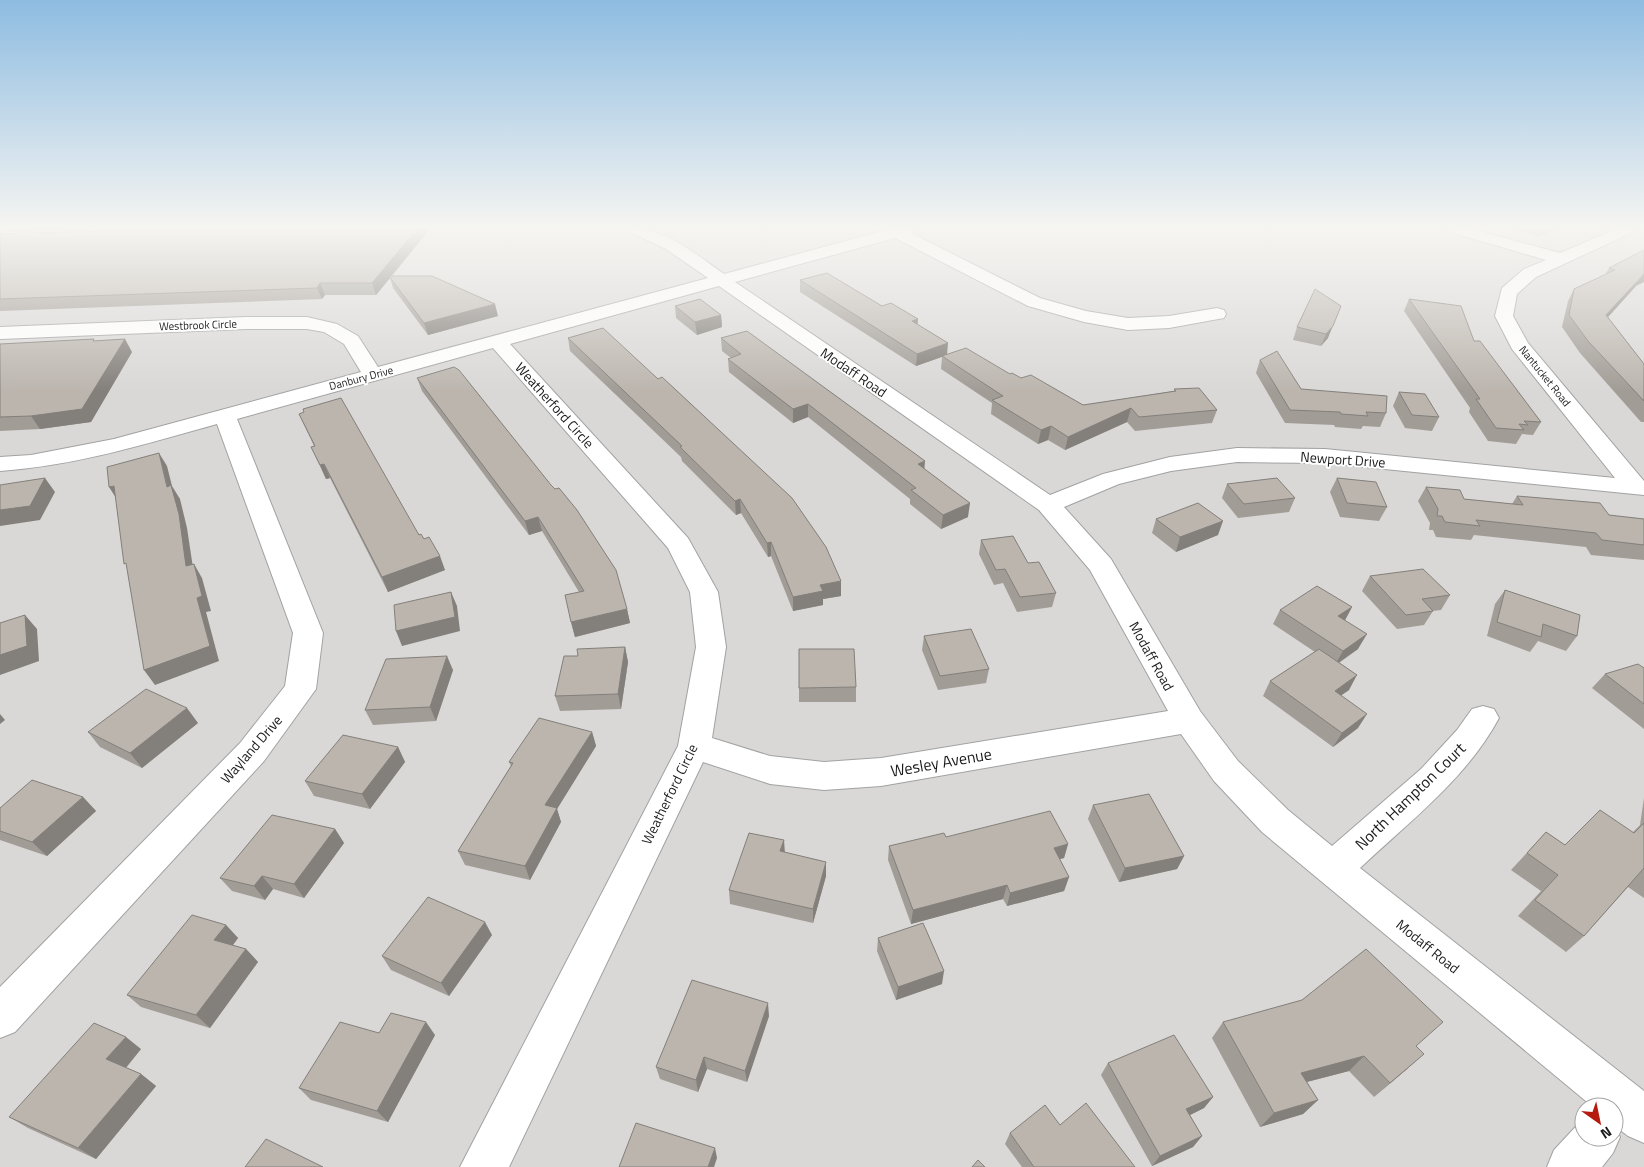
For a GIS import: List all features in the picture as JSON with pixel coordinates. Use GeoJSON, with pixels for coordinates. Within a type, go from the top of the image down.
{"type":"FeatureCollection","features":[{"type":"Feature","properties":{"kind":"street","name":"Danbury Drive"},"geometry":{"type":"LineString","coordinates":[[0,464],[31,462],[116,445],[707,283]]}},
{"type":"Feature","properties":{"kind":"street","name":"Modaff Road"},"geometry":{"type":"LineString","coordinates":[[725,283],[1048,505],[1102,565],[1189,720],[1226,771],[1275,821],[1594,1097]]}},
{"type":"Feature","properties":{"kind":"street"},"geometry":{"type":"LineString","coordinates":[[1000,283],[1034,302],[1084,316],[1136,323],[1169,322],[1217,314]]}},
{"type":"Feature","properties":{"kind":"street","name":"Nantucket Road"},"geometry":{"type":"LineString","coordinates":[[1518,283],[1508,292],[1504,316],[1519,345],[1640,488]]}},
{"type":"Feature","properties":{"kind":"street","name":"Westbrook Circle"},"geometry":{"type":"LineString","coordinates":[[0,333],[246,323],[307,323],[330,328],[352,340],[373,375]]}},
{"type":"Feature","properties":{"kind":"street","name":"Weatherford Circle"},"geometry":{"type":"LineString","coordinates":[[484,1167],[694,746],[711,647],[704,592],[679,544],[498,341]]}},
{"type":"Feature","properties":{"kind":"street","name":"Wayland Drive"},"geometry":{"type":"LineString","coordinates":[[0,1017],[252,752],[300,690],[308,633],[225,415]]}},
{"type":"Feature","properties":{"kind":"street","name":"Newport Drive"},"geometry":{"type":"LineString","coordinates":[[1048,505],[1112,479],[1170,464],[1237,454],[1324,456],[1640,488]]}},
{"type":"Feature","properties":{"kind":"street","name":"North Hampton Court"},"geometry":{"type":"LineString","coordinates":[[1333,870],[1449,762],[1470,739],[1483,718]]}},
{"type":"Feature","properties":{"kind":"street","name":"Wesley Avenue"},"geometry":{"type":"LineString","coordinates":[[694,746],[770,770],[824,776],[881,772],[1189,720]]}},
{"type":"Feature","properties":{"kind":"street"},"geometry":{"type":"LineString","coordinates":[[1571,1167],[1592,1147]]}},
{"type":"Feature","properties":{"kind":"shaded area"},"geometry":{"type":"Polygon","coordinates":[[[0,283],[1644,283],[1644,1167],[0,1167],[0,283]]]}},
{"type":"Feature","properties":{"kind":"building"},"geometry":{"type":"Polygon","coordinates":[[[0,283],[320,283],[317,288],[0,299],[0,283]]]}},
{"type":"Feature","properties":{"kind":"building"},"geometry":{"type":"Polygon","coordinates":[[[395,283],[449,283],[495,304],[424,323],[395,283]]]}},
{"type":"Feature","properties":{"kind":"building"},"geometry":{"type":"Polygon","coordinates":[[[805,283],[844,283],[882,306],[891,303],[918,319],[912,321],[948,343],[917,354],[805,283]]]}},
{"type":"Feature","properties":{"kind":"building"},"geometry":{"type":"Polygon","coordinates":[[[1586,283],[1635,283],[1606,315],[1644,364],[1644,401],[1588,341],[1569,315],[1574,289],[1586,283]]]}},
{"type":"Feature","properties":{"kind":"building"},"geometry":{"type":"Polygon","coordinates":[[[1315,289],[1341,306],[1333,326],[1326,334],[1297,327],[1315,289]]]}},
{"type":"Feature","properties":{"kind":"building"},"geometry":{"type":"Polygon","coordinates":[[[700,299],[721,315],[695,322],[675,306],[700,299]]]}},
{"type":"Feature","properties":{"kind":"building"},"geometry":{"type":"Polygon","coordinates":[[[1409,299],[1461,306],[1474,341],[1480,341],[1541,422],[1524,421],[1528,425],[1519,424],[1524,430],[1496,428],[1476,399],[1480,399],[1409,299]]]}},
{"type":"Feature","properties":{"kind":"building"},"geometry":{"type":"Polygon","coordinates":[[[603,328],[658,379],[662,377],[792,498],[826,547],[841,581],[820,585],[823,591],[793,597],[771,542],[767,543],[740,499],[735,501],[680,447],[682,446],[568,338],[603,328]]]}},
{"type":"Feature","properties":{"kind":"building"},"geometry":{"type":"Polygon","coordinates":[[[747,331],[925,461],[918,464],[970,503],[943,515],[911,490],[916,488],[808,404],[793,409],[728,359],[741,354],[721,338],[747,331]]]}},
{"type":"Feature","properties":{"kind":"building"},"geometry":{"type":"Polygon","coordinates":[[[94,339],[93,341],[125,339],[82,409],[31,416],[0,417],[0,344],[94,339]]]}},
{"type":"Feature","properties":{"kind":"building"},"geometry":{"type":"Polygon","coordinates":[[[966,348],[1010,374],[1012,373],[1021,378],[1031,375],[1083,405],[1176,391],[1174,389],[1199,388],[1217,410],[1139,417],[1131,408],[1068,437],[1051,426],[1041,430],[992,400],[1003,396],[942,356],[966,348]]]}},
{"type":"Feature","properties":{"kind":"building"},"geometry":{"type":"Polygon","coordinates":[[[1277,351],[1301,389],[1387,396],[1386,413],[1366,412],[1368,416],[1341,414],[1340,412],[1290,410],[1260,360],[1277,351]]]}},
{"type":"Feature","properties":{"kind":"building"},"geometry":{"type":"Polygon","coordinates":[[[454,367],[459,370],[551,485],[555,489],[559,488],[577,510],[616,570],[627,609],[571,622],[565,595],[584,591],[538,517],[525,521],[417,378],[454,367]]]}},
{"type":"Feature","properties":{"kind":"building"},"geometry":{"type":"Polygon","coordinates":[[[1399,392],[1425,394],[1439,417],[1412,415],[1399,392]]]}},
{"type":"Feature","properties":{"kind":"building"},"geometry":{"type":"Polygon","coordinates":[[[341,398],[419,535],[421,534],[424,539],[429,537],[440,556],[382,577],[324,464],[320,465],[311,447],[315,446],[299,414],[304,412],[303,409],[341,398]]]}},
{"type":"Feature","properties":{"kind":"building"},"geometry":{"type":"Polygon","coordinates":[[[159,453],[167,487],[171,485],[179,514],[186,566],[194,564],[202,596],[197,598],[210,646],[144,670],[126,563],[124,564],[114,486],[109,487],[107,467],[159,453]]]}},
{"type":"Feature","properties":{"kind":"building"},"geometry":{"type":"Polygon","coordinates":[[[45,478],[30,506],[0,510],[0,485],[45,478]]]}},
{"type":"Feature","properties":{"kind":"building"},"geometry":{"type":"Polygon","coordinates":[[[1277,478],[1295,498],[1244,504],[1227,484],[1277,478]]]}},
{"type":"Feature","properties":{"kind":"building"},"geometry":{"type":"Polygon","coordinates":[[[1337,478],[1376,482],[1387,507],[1347,503],[1337,478]]]}},
{"type":"Feature","properties":{"kind":"building"},"geometry":{"type":"Polygon","coordinates":[[[1426,487],[1460,490],[1464,499],[1523,505],[1517,496],[1600,503],[1609,515],[1644,519],[1644,545],[1602,540],[1596,533],[1476,520],[1480,526],[1445,522],[1442,516],[1437,516],[1438,509],[1426,487]]]}},
{"type":"Feature","properties":{"kind":"building"},"geometry":{"type":"Polygon","coordinates":[[[1198,503],[1223,521],[1180,537],[1156,519],[1198,503]]]}},
{"type":"Feature","properties":{"kind":"building"},"geometry":{"type":"Polygon","coordinates":[[[1013,536],[1028,563],[1039,562],[1056,593],[1020,597],[1005,569],[996,570],[981,540],[1013,536]]]}},
{"type":"Feature","properties":{"kind":"building"},"geometry":{"type":"Polygon","coordinates":[[[1423,569],[1450,595],[1422,599],[1433,611],[1406,615],[1370,576],[1423,569]]]}},
{"type":"Feature","properties":{"kind":"building"},"geometry":{"type":"Polygon","coordinates":[[[1317,586],[1352,607],[1338,616],[1367,634],[1343,651],[1280,610],[1317,586]]]}},
{"type":"Feature","properties":{"kind":"building"},"geometry":{"type":"Polygon","coordinates":[[[1505,590],[1580,615],[1577,636],[1543,624],[1541,637],[1497,622],[1505,590]]]}},
{"type":"Feature","properties":{"kind":"building"},"geometry":{"type":"Polygon","coordinates":[[[451,592],[455,617],[396,631],[394,605],[451,592]]]}},
{"type":"Feature","properties":{"kind":"building"},"geometry":{"type":"Polygon","coordinates":[[[25,615],[27,646],[0,655],[0,623],[25,615]]]}},
{"type":"Feature","properties":{"kind":"building"},"geometry":{"type":"Polygon","coordinates":[[[971,629],[989,669],[940,676],[924,636],[971,629]]]}},
{"type":"Feature","properties":{"kind":"building"},"geometry":{"type":"Polygon","coordinates":[[[625,647],[618,694],[555,696],[564,656],[578,656],[577,649],[625,647]]]}},
{"type":"Feature","properties":{"kind":"building"},"geometry":{"type":"Polygon","coordinates":[[[799,649],[854,649],[856,687],[799,688],[799,649]]]}},
{"type":"Feature","properties":{"kind":"building"},"geometry":{"type":"Polygon","coordinates":[[[1319,649],[1357,675],[1335,691],[1367,714],[1342,733],[1270,681],[1319,649]]]}},
{"type":"Feature","properties":{"kind":"building"},"geometry":{"type":"Polygon","coordinates":[[[447,656],[430,707],[365,710],[386,659],[447,656]]]}},
{"type":"Feature","properties":{"kind":"building"},"geometry":{"type":"Polygon","coordinates":[[[1638,664],[1644,668],[1644,704],[1605,674],[1638,664]]]}},
{"type":"Feature","properties":{"kind":"building"},"geometry":{"type":"Polygon","coordinates":[[[146,689],[187,708],[130,753],[88,732],[146,689]]]}},
{"type":"Feature","properties":{"kind":"building"},"geometry":{"type":"Polygon","coordinates":[[[539,718],[592,732],[545,805],[557,808],[525,866],[458,851],[513,763],[509,762],[539,718]]]}},
{"type":"Feature","properties":{"kind":"building"},"geometry":{"type":"Polygon","coordinates":[[[343,735],[398,747],[362,794],[305,781],[343,735]]]}},
{"type":"Feature","properties":{"kind":"building"},"geometry":{"type":"Polygon","coordinates":[[[32,780],[83,797],[32,842],[0,831],[0,808],[32,780]]]}},
{"type":"Feature","properties":{"kind":"building"},"geometry":{"type":"Polygon","coordinates":[[[1149,794],[1184,856],[1125,868],[1093,805],[1149,794]]]}},
{"type":"Feature","properties":{"kind":"building"},"geometry":{"type":"Polygon","coordinates":[[[1600,810],[1634,833],[1644,823],[1644,868],[1584,936],[1535,900],[1558,875],[1527,853],[1546,832],[1565,845],[1600,810]]]}},
{"type":"Feature","properties":{"kind":"building"},"geometry":{"type":"Polygon","coordinates":[[[1050,811],[1068,844],[1054,848],[1069,877],[1010,893],[1007,885],[913,910],[889,846],[944,833],[946,837],[1050,811]]]}},
{"type":"Feature","properties":{"kind":"building"},"geometry":{"type":"Polygon","coordinates":[[[272,815],[335,829],[294,884],[262,876],[254,886],[220,878],[272,815]]]}},
{"type":"Feature","properties":{"kind":"building"},"geometry":{"type":"Polygon","coordinates":[[[749,833],[784,840],[780,851],[826,862],[813,909],[729,890],[749,833]]]}},
{"type":"Feature","properties":{"kind":"building"},"geometry":{"type":"Polygon","coordinates":[[[428,897],[485,922],[441,983],[382,956],[428,897]]]}},
{"type":"Feature","properties":{"kind":"building"},"geometry":{"type":"Polygon","coordinates":[[[192,915],[226,925],[214,940],[246,949],[196,1015],[127,995],[192,915]]]}},
{"type":"Feature","properties":{"kind":"building"},"geometry":{"type":"Polygon","coordinates":[[[923,923],[944,971],[898,987],[878,938],[923,923]]]}},
{"type":"Feature","properties":{"kind":"building"},"geometry":{"type":"Polygon","coordinates":[[[1366,949],[1443,1022],[1416,1046],[1424,1054],[1390,1083],[1364,1056],[1301,1073],[1318,1100],[1274,1113],[1223,1022],[1302,1000],[1366,949]]]}},
{"type":"Feature","properties":{"kind":"building"},"geometry":{"type":"Polygon","coordinates":[[[692,980],[768,1003],[745,1071],[704,1057],[696,1080],[656,1067],[692,980]]]}},
{"type":"Feature","properties":{"kind":"building"},"geometry":{"type":"Polygon","coordinates":[[[391,1013],[426,1022],[377,1111],[299,1088],[340,1022],[379,1033],[391,1013]]]}},
{"type":"Feature","properties":{"kind":"building"},"geometry":{"type":"Polygon","coordinates":[[[94,1023],[126,1037],[106,1059],[141,1074],[78,1148],[9,1117],[94,1023]]]}},
{"type":"Feature","properties":{"kind":"building"},"geometry":{"type":"Polygon","coordinates":[[[1174,1035],[1213,1097],[1186,1109],[1202,1136],[1160,1156],[1108,1063],[1174,1035]]]}},
{"type":"Feature","properties":{"kind":"building"},"geometry":{"type":"Polygon","coordinates":[[[1086,1103],[1135,1167],[1034,1167],[1010,1133],[1045,1105],[1060,1125],[1086,1103]]]}},
{"type":"Feature","properties":{"kind":"building"},"geometry":{"type":"Polygon","coordinates":[[[636,1123],[715,1148],[708,1167],[619,1167],[636,1123]]]}},
{"type":"Feature","properties":{"kind":"building"},"geometry":{"type":"Polygon","coordinates":[[[266,1139],[323,1167],[245,1167],[266,1139]]]}},
{"type":"Feature","properties":{"kind":"building"},"geometry":{"type":"Polygon","coordinates":[[[978,1160],[985,1167],[972,1167],[978,1160]]]}}]}
